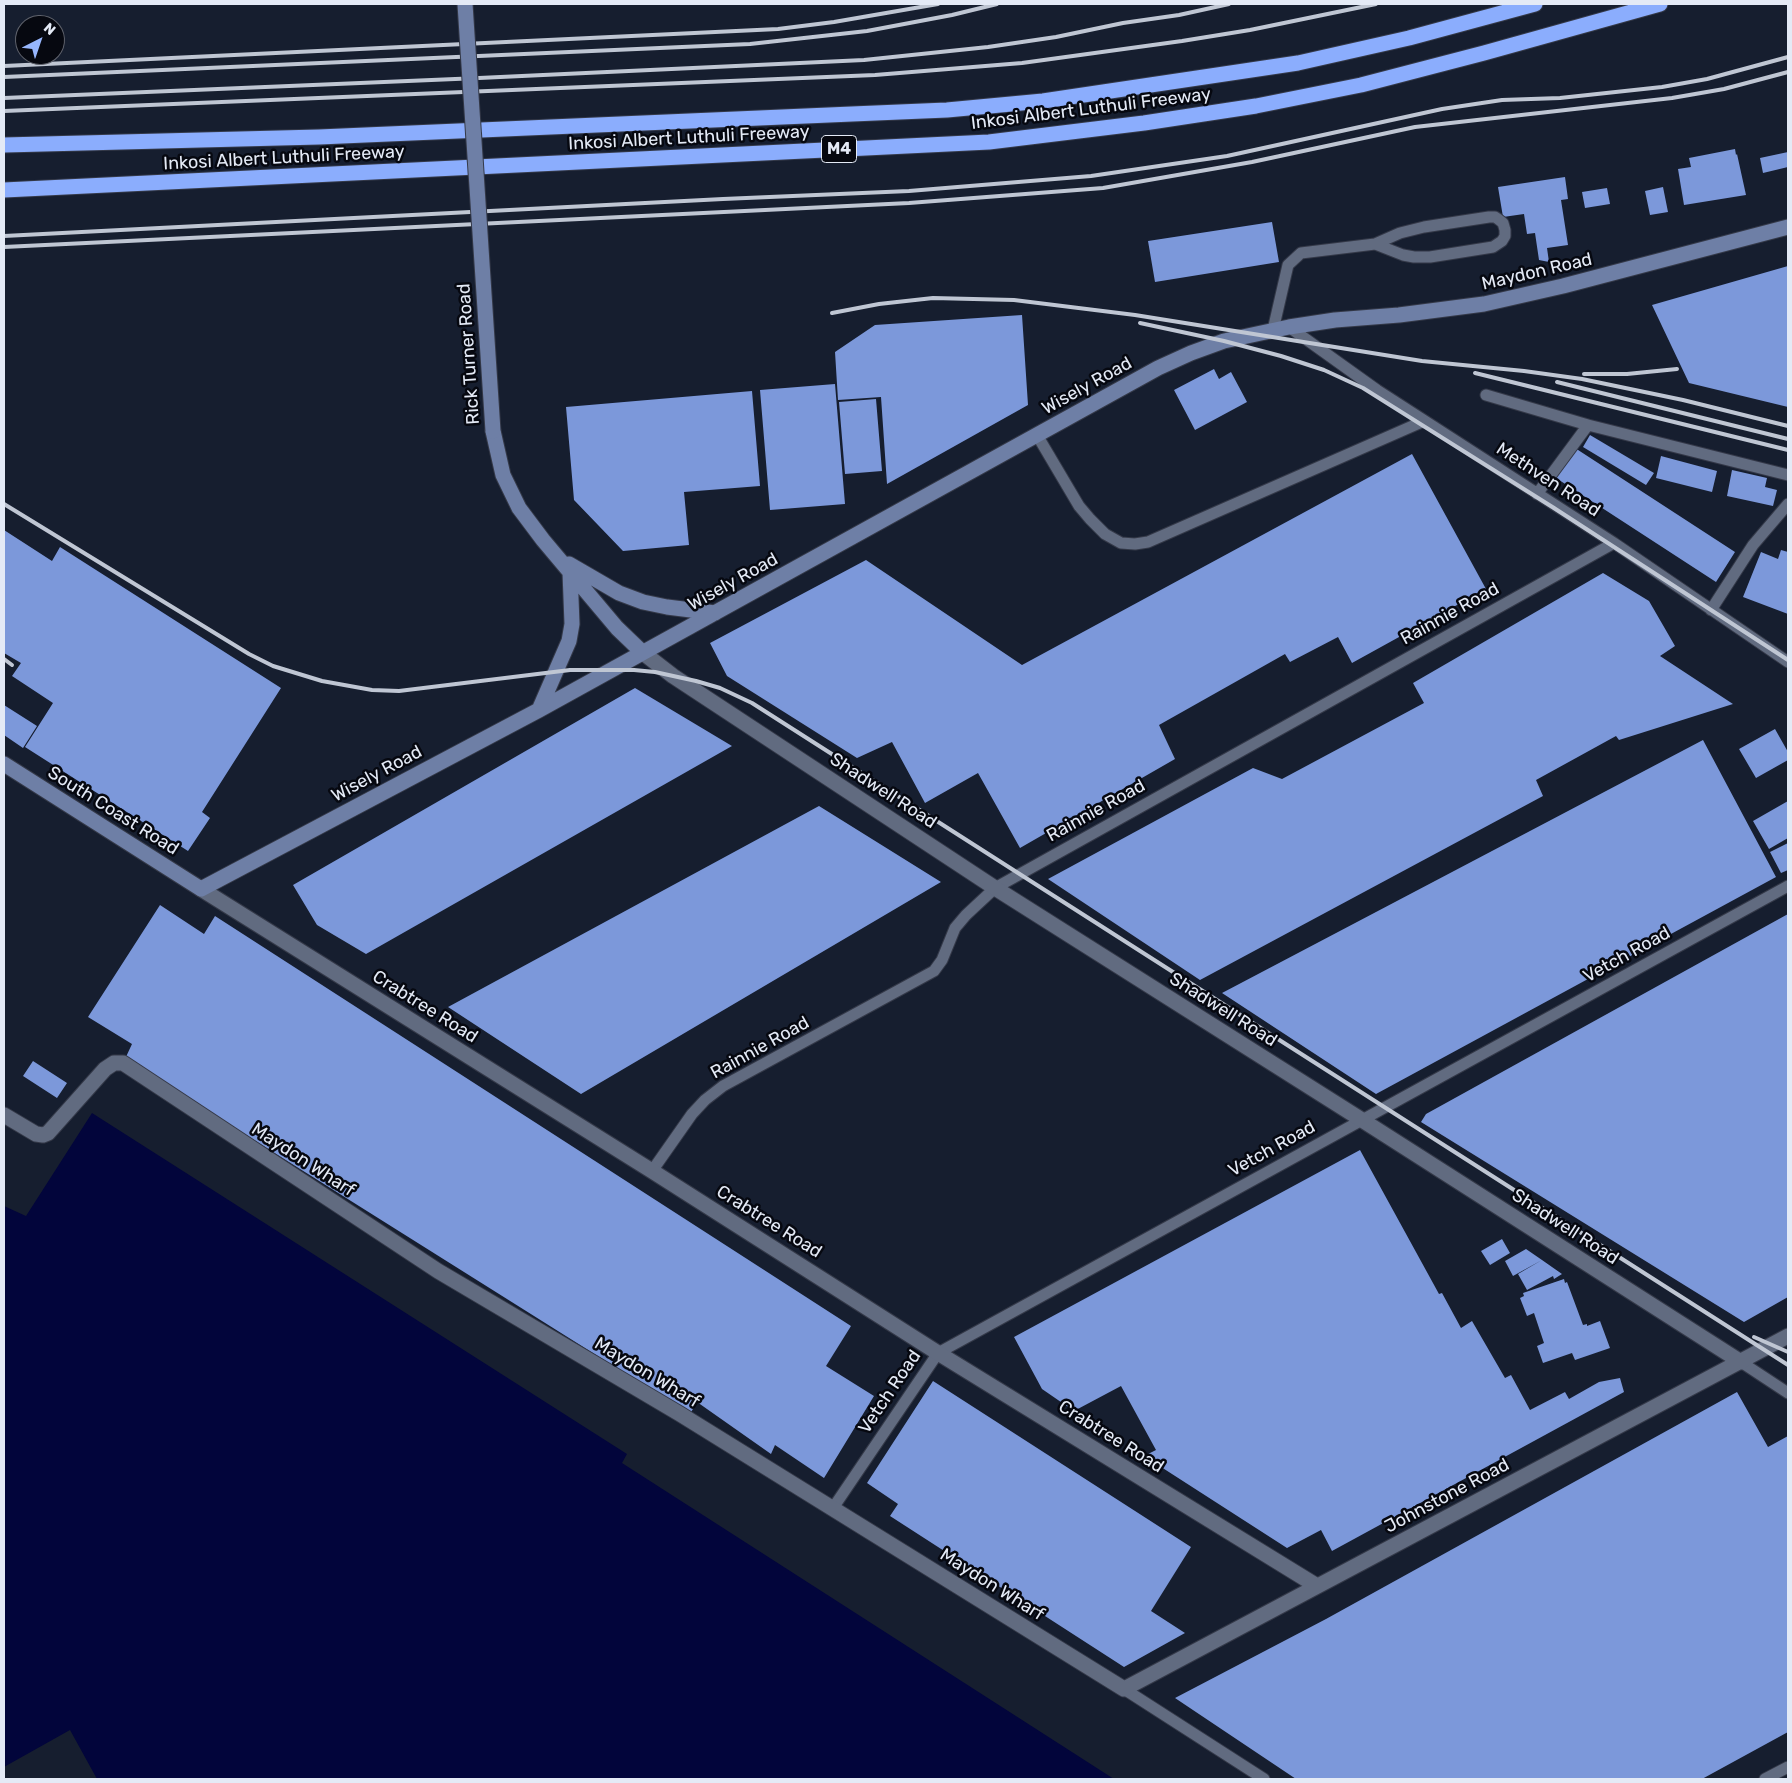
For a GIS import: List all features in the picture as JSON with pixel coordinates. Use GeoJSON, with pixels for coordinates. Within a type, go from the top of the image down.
{"type":"FeatureCollection","features":[{"type":"Feature","properties":{"kind":"highway","name":"Inkosi Albert Luthuli Freeway"},"geometry":{"type":"LineString","coordinates":[[4,145],[319,136],[947,110],[1043,101],[1298,63],[1409,38],[1535,4]]}},
{"type":"Feature","properties":{"kind":"highway","name":"Inkosi Albert Luthuli Freeway"},"geometry":{"type":"LineString","coordinates":[[4,190],[989,142],[1144,123],[1256,106],[1352,87],[1484,53],[1660,4]]}},
{"type":"Feature","properties":{"kind":"street","name":"Rick Turner Road"},"geometry":{"type":"LineString","coordinates":[[465,4],[493,431],[503,475],[519,508],[558,558],[617,628],[642,652]]}},
{"type":"Feature","properties":{"kind":"street","name":"Maydon Road"},"geometry":{"type":"LineString","coordinates":[[1290,327],[1335,320],[1399,315],[1484,304],[1563,286],[1788,226]]}},
{"type":"Feature","properties":{"kind":"street","name":"Wisely Road"},"geometry":{"type":"LineString","coordinates":[[201,889],[539,710],[1158,368],[1224,341],[1290,327]]}},
{"type":"Feature","properties":{"kind":"street"},"geometry":{"type":"LineString","coordinates":[[558,558],[619,592],[643,602],[714,613]]}},
{"type":"Feature","properties":{"kind":"street"},"geometry":{"type":"LineString","coordinates":[[539,710],[569,641],[572,624],[570,572]]}},
{"type":"Feature","properties":{"kind":"street","name":"Shadwell Road"},"geometry":{"type":"LineString","coordinates":[[642,652],[672,676],[995,888],[1741,1362]]}},
{"type":"Feature","properties":{"kind":"street","name":"South Coast Road"},"geometry":{"type":"LineString","coordinates":[[4,764],[201,889]]}},
{"type":"Feature","properties":{"kind":"street","name":"Crabtree Road"},"geometry":{"type":"LineString","coordinates":[[201,889],[652,1170],[938,1353],[1317,1586]]}},
{"type":"Feature","properties":{"kind":"street","name":"Maydon Wharf"},"geometry":{"type":"LineString","coordinates":[[4,1115],[36,1134],[43,1135],[48,1133],[105,1069],[114,1063],[123,1064],[438,1271],[671,1409],[1124,1689]]}},
{"type":"Feature","properties":{"kind":"street","name":"Johnstone Road"},"geometry":{"type":"LineString","coordinates":[[1124,1689],[1788,1336]]}},
{"type":"Feature","properties":{"kind":"lane"},"geometry":{"type":"LineString","coordinates":[[1273,330],[1288,265],[1296,256],[1375,244],[1400,233],[1424,227],[1489,217],[1495,217],[1503,223],[1505,230],[1502,242],[1493,247],[1430,256],[1403,255],[1375,244]]}},
{"type":"Feature","properties":{"kind":"lane","name":"Methven Road"},"geometry":{"type":"LineString","coordinates":[[1290,327],[1377,390],[1614,543],[1788,662]]}},
{"type":"Feature","properties":{"kind":"lane"},"geometry":{"type":"LineString","coordinates":[[1486,395],[1588,425],[1788,475]]}},
{"type":"Feature","properties":{"kind":"lane"},"geometry":{"type":"LineString","coordinates":[[1037,435],[1079,506],[1090,519],[1105,534],[1121,543],[1135,544],[1148,542],[1424,421]]}},
{"type":"Feature","properties":{"kind":"lane"},"geometry":{"type":"LineString","coordinates":[[1537,494],[1588,425]]}},
{"type":"Feature","properties":{"kind":"lane"},"geometry":{"type":"LineString","coordinates":[[1711,610],[1745,556],[1788,504]]}},
{"type":"Feature","properties":{"kind":"lane"},"geometry":{"type":"LineString","coordinates":[[1775,520],[1788,523]]}},
{"type":"Feature","properties":{"kind":"lane","name":"Rainnie Road"},"geometry":{"type":"LineString","coordinates":[[652,1170],[692,1114],[705,1100],[723,1086],[934,971],[942,960],[955,928],[966,914],[995,888],[1614,543]]}},
{"type":"Feature","properties":{"kind":"lane","name":"Vetch Road"},"geometry":{"type":"LineString","coordinates":[[832,1508],[938,1353],[1788,886]]}},
{"type":"Feature","properties":{"kind":"lane","name":"Shadwell Road"},"geometry":{"type":"LineString","coordinates":[[1741,1362],[1788,1393]]}},
{"type":"Feature","properties":{"kind":"lane","name":"Maydon Wharf"},"geometry":{"type":"LineString","coordinates":[[1124,1689],[1264,1779]]}},
{"type":"Feature","properties":{"kind":"lane"},"geometry":{"type":"LineString","coordinates":[[1765,1779],[1788,1767]]}},
{"type":"Feature","properties":{"kind":"shaded area"},"geometry":{"type":"Polygon","coordinates":[[[92,1113],[627,1454],[622,1463],[1114,1779],[97,1779],[70,1730],[4,1767],[4,1206],[26,1216],[92,1113]]]}},
{"type":"Feature","properties":{"kind":"building"},"geometry":{"type":"Polygon","coordinates":[[[1735,149],[1746,195],[1684,205],[1678,169],[1691,167],[1689,158],[1735,149]]]}},
{"type":"Feature","properties":{"kind":"building"},"geometry":{"type":"Polygon","coordinates":[[[1788,152],[1788,167],[1763,173],[1760,158],[1788,152]]]}},
{"type":"Feature","properties":{"kind":"building"},"geometry":{"type":"Polygon","coordinates":[[[1565,177],[1568,199],[1561,200],[1568,245],[1547,248],[1549,262],[1539,260],[1535,233],[1527,234],[1524,214],[1503,217],[1498,187],[1565,177]]]}},
{"type":"Feature","properties":{"kind":"building"},"geometry":{"type":"Polygon","coordinates":[[[1663,187],[1668,212],[1650,215],[1645,191],[1663,187]]]}},
{"type":"Feature","properties":{"kind":"building"},"geometry":{"type":"Polygon","coordinates":[[[1607,188],[1610,204],[1585,208],[1582,192],[1607,188]]]}},
{"type":"Feature","properties":{"kind":"building"},"geometry":{"type":"Polygon","coordinates":[[[1272,222],[1279,262],[1155,282],[1148,241],[1272,222]]]}},
{"type":"Feature","properties":{"kind":"building"},"geometry":{"type":"Polygon","coordinates":[[[1788,266],[1788,407],[1689,383],[1652,305],[1788,266]]]}},
{"type":"Feature","properties":{"kind":"building"},"geometry":{"type":"Polygon","coordinates":[[[1022,315],[1028,405],[887,484],[881,397],[838,400],[835,352],[875,325],[1022,315]]]}},
{"type":"Feature","properties":{"kind":"building"},"geometry":{"type":"Polygon","coordinates":[[[1214,369],[1219,379],[1231,372],[1247,402],[1195,430],[1174,390],[1214,369]]]}},
{"type":"Feature","properties":{"kind":"building"},"geometry":{"type":"Polygon","coordinates":[[[835,384],[845,504],[770,510],[760,390],[835,384]]]}},
{"type":"Feature","properties":{"kind":"building"},"geometry":{"type":"Polygon","coordinates":[[[752,391],[760,486],[684,492],[689,545],[623,551],[574,500],[566,407],[752,391]]]}},
{"type":"Feature","properties":{"kind":"building"},"geometry":{"type":"Polygon","coordinates":[[[876,399],[882,471],[845,474],[839,402],[876,399]]]}},
{"type":"Feature","properties":{"kind":"building"},"geometry":{"type":"Polygon","coordinates":[[[1590,435],[1654,473],[1646,485],[1583,447],[1590,435]]]}},
{"type":"Feature","properties":{"kind":"building"},"geometry":{"type":"Polygon","coordinates":[[[1575,448],[1735,552],[1716,582],[1556,478],[1575,448]]]}},
{"type":"Feature","properties":{"kind":"building"},"geometry":{"type":"Polygon","coordinates":[[[1412,454],[1486,589],[1352,663],[1338,637],[1290,662],[1285,654],[1159,725],[1175,759],[1020,848],[978,773],[925,803],[892,742],[857,758],[727,676],[710,643],[866,560],[1022,665],[1412,454]]]}},
{"type":"Feature","properties":{"kind":"building"},"geometry":{"type":"Polygon","coordinates":[[[1661,456],[1717,471],[1712,492],[1656,478],[1661,456]]]}},
{"type":"Feature","properties":{"kind":"building"},"geometry":{"type":"Polygon","coordinates":[[[1732,470],[1767,478],[1765,487],[1777,490],[1773,506],[1727,496],[1732,470]]]}},
{"type":"Feature","properties":{"kind":"building"},"geometry":{"type":"Polygon","coordinates":[[[4,530],[52,561],[60,547],[281,688],[202,812],[210,818],[188,851],[25,747],[53,703],[12,676],[21,663],[4,653],[4,530]]]}},
{"type":"Feature","properties":{"kind":"building"},"geometry":{"type":"Polygon","coordinates":[[[1781,550],[1788,552],[1788,614],[1743,597],[1761,552],[1778,559],[1781,550]]]}},
{"type":"Feature","properties":{"kind":"building"},"geometry":{"type":"Polygon","coordinates":[[[1603,573],[1649,601],[1675,646],[1660,656],[1733,704],[1619,740],[1616,736],[1536,780],[1543,796],[1200,980],[1048,879],[1253,768],[1282,779],[1424,703],[1413,683],[1603,573]]]}},
{"type":"Feature","properties":{"kind":"building"},"geometry":{"type":"Polygon","coordinates":[[[635,688],[732,746],[366,954],[317,925],[293,885],[635,688]]]}},
{"type":"Feature","properties":{"kind":"building"},"geometry":{"type":"Polygon","coordinates":[[[4,705],[37,726],[23,748],[4,735],[4,705]]]}},
{"type":"Feature","properties":{"kind":"building"},"geometry":{"type":"Polygon","coordinates":[[[1775,729],[1788,752],[1788,760],[1756,778],[1739,749],[1775,729]]]}},
{"type":"Feature","properties":{"kind":"building"},"geometry":{"type":"Polygon","coordinates":[[[1703,740],[1776,877],[1376,1094],[1222,993],[1703,740]]]}},
{"type":"Feature","properties":{"kind":"building"},"geometry":{"type":"Polygon","coordinates":[[[1788,801],[1788,838],[1769,849],[1753,821],[1788,801]]]}},
{"type":"Feature","properties":{"kind":"building"},"geometry":{"type":"Polygon","coordinates":[[[819,806],[941,882],[581,1094],[448,1007],[819,806]]]}},
{"type":"Feature","properties":{"kind":"building"},"geometry":{"type":"Polygon","coordinates":[[[1788,843],[1788,870],[1781,873],[1770,852],[1788,843]]]}},
{"type":"Feature","properties":{"kind":"building"},"geometry":{"type":"Polygon","coordinates":[[[160,905],[204,934],[215,916],[851,1326],[826,1366],[874,1396],[824,1478],[775,1445],[771,1454],[697,1402],[690,1414],[125,1059],[132,1044],[88,1017],[160,905]]]}},
{"type":"Feature","properties":{"kind":"building"},"geometry":{"type":"Polygon","coordinates":[[[1788,914],[1788,1297],[1744,1322],[1421,1122],[1426,1114],[1788,914]]]}},
{"type":"Feature","properties":{"kind":"building"},"geometry":{"type":"Polygon","coordinates":[[[33,1061],[67,1083],[57,1098],[23,1076],[33,1061]]]}},
{"type":"Feature","properties":{"kind":"building"},"geometry":{"type":"Polygon","coordinates":[[[1360,1150],[1439,1294],[1442,1293],[1461,1328],[1472,1321],[1505,1378],[1511,1375],[1530,1410],[1565,1392],[1569,1399],[1599,1382],[1620,1378],[1624,1392],[1332,1551],[1321,1530],[1287,1548],[1144,1456],[1156,1450],[1121,1386],[1074,1411],[1042,1389],[1014,1337],[1360,1150]]]}},
{"type":"Feature","properties":{"kind":"building"},"geometry":{"type":"Polygon","coordinates":[[[1502,1239],[1510,1253],[1490,1265],[1481,1251],[1502,1239]]]}},
{"type":"Feature","properties":{"kind":"building"},"geometry":{"type":"Polygon","coordinates":[[[1526,1249],[1542,1260],[1513,1276],[1505,1261],[1526,1249]]]}},
{"type":"Feature","properties":{"kind":"building"},"geometry":{"type":"Polygon","coordinates":[[[1542,1260],[1562,1274],[1554,1279],[1553,1276],[1527,1290],[1518,1274],[1542,1260]]]}},
{"type":"Feature","properties":{"kind":"building"},"geometry":{"type":"Polygon","coordinates":[[[1564,1279],[1565,1283],[1567,1282],[1583,1325],[1587,1324],[1587,1326],[1600,1321],[1610,1348],[1575,1360],[1572,1353],[1543,1363],[1537,1346],[1544,1343],[1534,1313],[1527,1316],[1520,1298],[1524,1296],[1523,1293],[1564,1279]]]}},
{"type":"Feature","properties":{"kind":"building"},"geometry":{"type":"Polygon","coordinates":[[[933,1381],[1191,1547],[1151,1611],[1185,1633],[1124,1667],[890,1516],[898,1504],[867,1483],[933,1381]]]}},
{"type":"Feature","properties":{"kind":"building"},"geometry":{"type":"Polygon","coordinates":[[[1737,1392],[1768,1447],[1788,1436],[1788,1732],[1702,1779],[1296,1779],[1175,1698],[1326,1619],[1737,1392]]]}},
{"type":"Feature","properties":{"kind":"railway"},"geometry":{"type":"LineString","coordinates":[[4,66],[778,29],[834,22],[938,4]]}},
{"type":"Feature","properties":{"kind":"railway"},"geometry":{"type":"LineString","coordinates":[[4,77],[750,44],[867,31],[952,15],[997,4]]}},
{"type":"Feature","properties":{"kind":"railway"},"geometry":{"type":"LineString","coordinates":[[4,98],[864,60],[988,47],[1056,37],[1229,4]]}},
{"type":"Feature","properties":{"kind":"railway"},"geometry":{"type":"LineString","coordinates":[[4,111],[875,75],[1022,63],[1182,41],[1250,30],[1376,4]]}},
{"type":"Feature","properties":{"kind":"railway"},"geometry":{"type":"LineString","coordinates":[[4,236],[909,191],[1091,176],[1227,156],[1442,109],[1502,100],[1560,98],[1662,87],[1707,79],[1788,57]]}},
{"type":"Feature","properties":{"kind":"railway"},"geometry":{"type":"LineString","coordinates":[[4,247],[909,203],[1103,188],[1252,162],[1415,127],[1672,98],[1724,89],[1788,72]]}},
{"type":"Feature","properties":{"kind":"railway"},"geometry":{"type":"LineString","coordinates":[[832,313],[879,304],[933,298],[1014,300],[1135,315],[1422,361],[1582,379],[1683,400],[1788,426]]}},
{"type":"Feature","properties":{"kind":"railway"},"geometry":{"type":"LineString","coordinates":[[1140,323],[1224,341],[1281,356],[1324,370],[1363,388],[1554,508],[1788,660]]}},
{"type":"Feature","properties":{"kind":"railway"},"geometry":{"type":"LineString","coordinates":[[1584,374],[1627,374],[1677,369]]}},
{"type":"Feature","properties":{"kind":"railway"},"geometry":{"type":"LineString","coordinates":[[1475,373],[1788,450]]}},
{"type":"Feature","properties":{"kind":"railway"},"geometry":{"type":"LineString","coordinates":[[1557,382],[1788,439]]}},
{"type":"Feature","properties":{"kind":"railway"},"geometry":{"type":"LineString","coordinates":[[4,504],[249,654],[273,666],[322,681],[372,690],[399,691],[570,670],[634,670],[655,672],[696,681],[720,688],[752,703],[1788,1365]]}},
{"type":"Feature","properties":{"kind":"railway"},"geometry":{"type":"LineString","coordinates":[[4,659],[12,665]]}},
{"type":"Feature","properties":{"kind":"railway"},"geometry":{"type":"LineString","coordinates":[[1754,1337],[1788,1352]]}}]}
